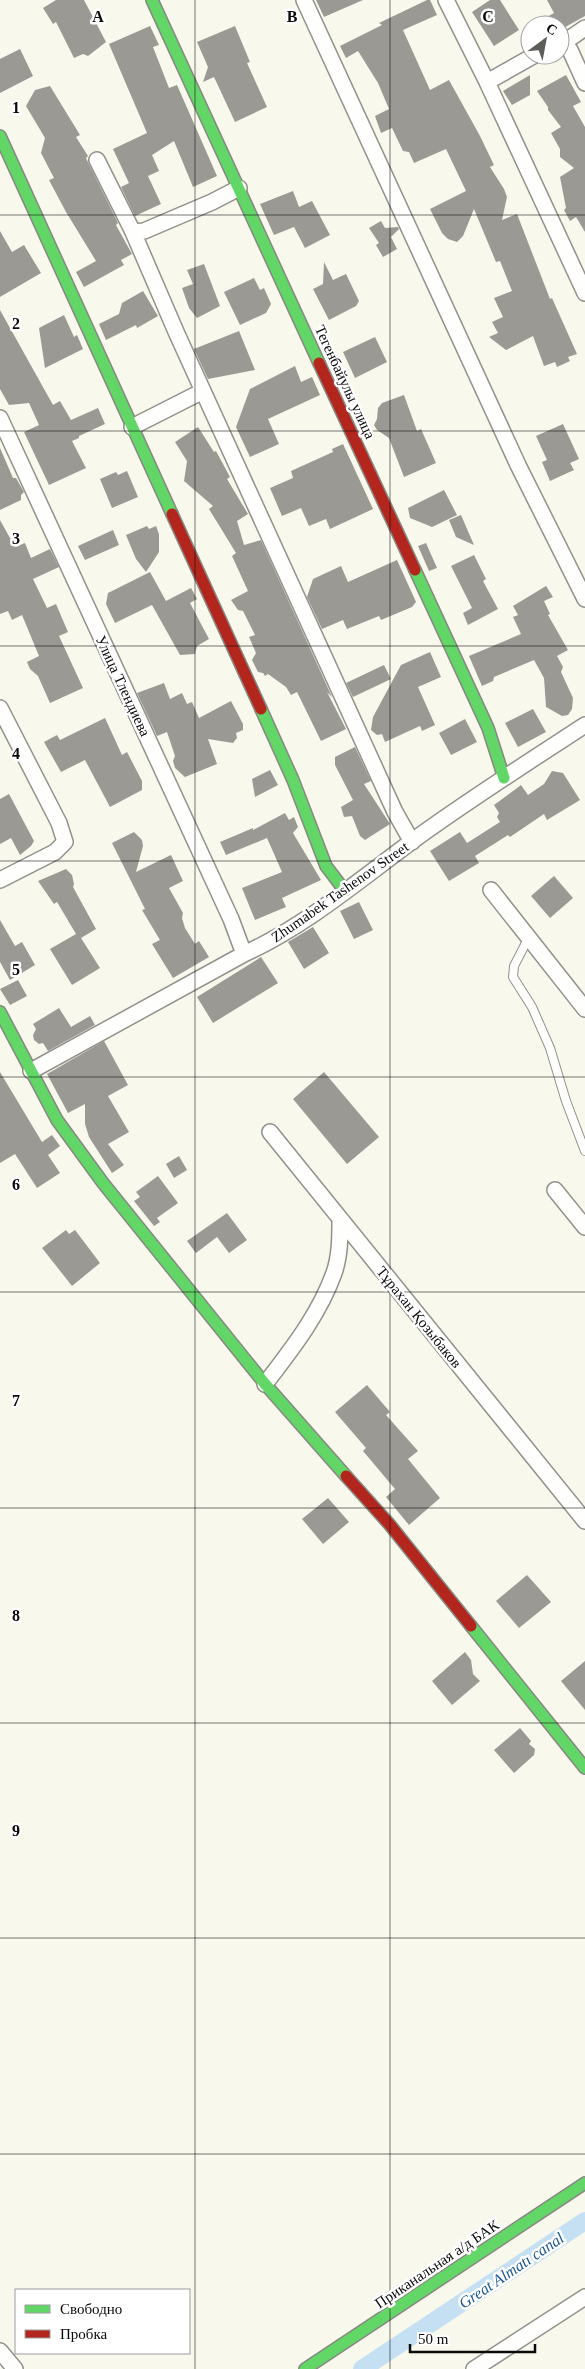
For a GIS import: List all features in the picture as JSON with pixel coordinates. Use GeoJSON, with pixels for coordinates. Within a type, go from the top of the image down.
{"type":"FeatureCollection","features":[{"type":"Feature","properties":{"kind":"street","name":"Тегенбайулы улица"},"geometry":{"type":"LineString","coordinates":[[152,0],[488,728],[504,778]]}},
{"type":"Feature","properties":{"kind":"street"},"geometry":{"type":"LineString","coordinates":[[304,0],[518,465],[585,599]]}},
{"type":"Feature","properties":{"kind":"street"},"geometry":{"type":"LineString","coordinates":[[446,0],[487,82],[585,293]]}},
{"type":"Feature","properties":{"kind":"street"},"geometry":{"type":"LineString","coordinates":[[570,38],[585,28]]}},
{"type":"Feature","properties":{"kind":"street"},"geometry":{"type":"LineString","coordinates":[[570,50],[585,83]]}},
{"type":"Feature","properties":{"kind":"street"},"geometry":{"type":"LineString","coordinates":[[487,82],[520,63]]}},
{"type":"Feature","properties":{"kind":"street"},"geometry":{"type":"LineString","coordinates":[[0,136],[293,780],[326,866],[345,890]]}},
{"type":"Feature","properties":{"kind":"street"},"geometry":{"type":"LineString","coordinates":[[97,160],[133,232],[203,391],[395,812],[412,842]]}},
{"type":"Feature","properties":{"kind":"street"},"geometry":{"type":"LineString","coordinates":[[133,232],[152,227],[239,188]]}},
{"type":"Feature","properties":{"kind":"street"},"geometry":{"type":"LineString","coordinates":[[132,427],[203,391]]}},
{"type":"Feature","properties":{"kind":"street","name":"Улица Тлендиева"},"geometry":{"type":"LineString","coordinates":[[0,418],[231,919],[244,954]]}},
{"type":"Feature","properties":{"kind":"street"},"geometry":{"type":"LineString","coordinates":[[0,708],[59,823],[65,842],[55,852],[0,880]]}},
{"type":"Feature","properties":{"kind":"street","name":"Zhumabek Tashenov Street"},"geometry":{"type":"LineString","coordinates":[[31,1071],[244,954],[274,940],[504,778],[585,725]]}},
{"type":"Feature","properties":{"kind":"street"},"geometry":{"type":"LineString","coordinates":[[491,890],[585,1009]]}},
{"type":"Feature","properties":{"kind":"street"},"geometry":{"type":"LineString","coordinates":[[0,1012],[57,1120],[103,1183],[265,1384],[390,1524],[585,1768]]}},
{"type":"Feature","properties":{"kind":"street","name":"Тұрахан Қозыбаков"},"geometry":{"type":"LineString","coordinates":[[270,1132],[585,1522]]}},
{"type":"Feature","properties":{"kind":"street"},"geometry":{"type":"LineString","coordinates":[[555,1190],[585,1228]]}},
{"type":"Feature","properties":{"kind":"street"},"geometry":{"type":"LineString","coordinates":[[265,1384],[304,1333],[335,1273],[340,1246],[340,1220]]}},
{"type":"Feature","properties":{"kind":"street","name":"Приканальная а/д БАК"},"geometry":{"type":"LineString","coordinates":[[305,2369],[585,2183]]}},
{"type":"Feature","properties":{"kind":"street"},"geometry":{"type":"LineString","coordinates":[[474,2369],[585,2297]]}},
{"type":"Feature","properties":{"kind":"street"},"geometry":{"type":"LineString","coordinates":[[0,2351],[15,2369]]}},
{"type":"Feature","properties":{"kind":"lane"},"geometry":{"type":"LineString","coordinates":[[529,937],[514,966],[513,977],[532,1007],[550,1048],[566,1101],[585,1152]]}},
{"type":"Feature","properties":{"kind":"building"},"geometry":{"type":"Polygon","coordinates":[[[56,0],[84,0],[106,42],[88,56],[83,54],[74,58],[56,22],[53,24],[43,8],[56,0]]]}},
{"type":"Feature","properties":{"kind":"building"},"geometry":{"type":"Polygon","coordinates":[[[316,0],[363,0],[324,17],[316,0]]]}},
{"type":"Feature","properties":{"kind":"building"},"geometry":{"type":"Polygon","coordinates":[[[430,0],[437,15],[403,30],[430,90],[449,80],[480,136],[494,165],[490,167],[507,197],[502,220],[517,214],[550,299],[552,298],[577,354],[568,357],[570,361],[557,367],[555,362],[544,366],[533,336],[506,350],[489,337],[498,333],[492,322],[503,317],[494,298],[512,291],[500,261],[496,262],[474,209],[463,236],[457,242],[448,239],[442,233],[430,209],[466,191],[446,149],[414,163],[409,152],[403,151],[392,128],[381,133],[375,116],[389,109],[378,83],[358,51],[346,58],[340,46],[382,25],[379,23],[430,0]]]}},
{"type":"Feature","properties":{"kind":"building"},"geometry":{"type":"Polygon","coordinates":[[[490,0],[500,0],[519,30],[494,46],[472,12],[490,0]]]}},
{"type":"Feature","properties":{"kind":"building"},"geometry":{"type":"Polygon","coordinates":[[[547,0],[585,0],[585,16],[570,24],[570,15],[550,15],[554,13],[547,0]]]}},
{"type":"Feature","properties":{"kind":"building"},"geometry":{"type":"Polygon","coordinates":[[[150,26],[159,45],[153,47],[169,88],[177,85],[217,176],[193,187],[174,141],[152,155],[159,171],[148,176],[161,204],[135,216],[121,187],[129,183],[113,149],[147,133],[109,44],[150,26]]]}},
{"type":"Feature","properties":{"kind":"building"},"geometry":{"type":"Polygon","coordinates":[[[235,26],[250,62],[247,63],[267,107],[235,122],[214,77],[203,82],[208,67],[197,42],[235,26]]]}},
{"type":"Feature","properties":{"kind":"building"},"geometry":{"type":"Polygon","coordinates":[[[20,49],[33,76],[0,93],[0,59],[20,49]]]}},
{"type":"Feature","properties":{"kind":"building"},"geometry":{"type":"Polygon","coordinates":[[[530,75],[530,95],[512,105],[503,91],[530,75]]]}},
{"type":"Feature","properties":{"kind":"building"},"geometry":{"type":"Polygon","coordinates":[[[566,75],[581,102],[573,106],[585,127],[585,232],[576,217],[570,221],[564,210],[566,208],[560,177],[574,168],[560,157],[560,149],[551,133],[561,127],[537,91],[566,75]]]}},
{"type":"Feature","properties":{"kind":"building"},"geometry":{"type":"Polygon","coordinates":[[[50,86],[80,135],[76,137],[88,156],[86,158],[118,223],[116,225],[132,254],[121,260],[124,265],[84,287],[76,272],[96,261],[49,180],[54,178],[41,153],[45,138],[26,106],[35,90],[50,86]]]}},
{"type":"Feature","properties":{"kind":"building"},"geometry":{"type":"Polygon","coordinates":[[[293,191],[299,207],[312,201],[330,235],[305,248],[294,227],[274,235],[260,204],[293,191]]]}},
{"type":"Feature","properties":{"kind":"building"},"geometry":{"type":"Polygon","coordinates":[[[381,221],[385,228],[398,227],[399,229],[391,237],[397,249],[383,257],[376,245],[379,243],[369,228],[381,221]]]}},
{"type":"Feature","properties":{"kind":"building"},"geometry":{"type":"Polygon","coordinates":[[[0,231],[12,252],[24,245],[41,273],[0,297],[0,231]]]}},
{"type":"Feature","properties":{"kind":"building"},"geometry":{"type":"Polygon","coordinates":[[[324,262],[333,280],[346,274],[359,301],[356,306],[329,320],[313,289],[323,284],[324,262]]]}},
{"type":"Feature","properties":{"kind":"building"},"geometry":{"type":"Polygon","coordinates":[[[204,264],[220,306],[197,318],[189,308],[182,288],[193,284],[187,270],[204,264]]]}},
{"type":"Feature","properties":{"kind":"building"},"geometry":{"type":"Polygon","coordinates":[[[254,278],[260,290],[264,288],[271,304],[266,313],[240,325],[224,292],[254,278]]]}},
{"type":"Feature","properties":{"kind":"building"},"geometry":{"type":"Polygon","coordinates":[[[143,291],[158,316],[137,328],[136,325],[106,340],[99,324],[119,314],[122,303],[143,291]]]}},
{"type":"Feature","properties":{"kind":"building"},"geometry":{"type":"Polygon","coordinates":[[[0,310],[53,405],[60,401],[71,420],[98,408],[105,424],[72,441],[86,468],[49,485],[24,432],[39,425],[29,403],[9,405],[0,389],[0,310]]]}},
{"type":"Feature","properties":{"kind":"building"},"geometry":{"type":"Polygon","coordinates":[[[64,315],[74,337],[77,335],[83,349],[45,368],[39,328],[64,315]]]}},
{"type":"Feature","properties":{"kind":"building"},"geometry":{"type":"Polygon","coordinates":[[[239,331],[255,370],[208,379],[194,349],[239,331]]]}},
{"type":"Feature","properties":{"kind":"building"},"geometry":{"type":"Polygon","coordinates":[[[375,337],[387,362],[355,378],[343,352],[375,337]]]}},
{"type":"Feature","properties":{"kind":"building"},"geometry":{"type":"Polygon","coordinates":[[[295,366],[301,382],[312,377],[320,395],[268,419],[279,444],[250,457],[236,427],[250,389],[295,366]]]}},
{"type":"Feature","properties":{"kind":"building"},"geometry":{"type":"Polygon","coordinates":[[[404,395],[417,431],[421,429],[436,463],[404,477],[389,438],[377,430],[374,425],[377,419],[378,408],[382,403],[404,395]]]}},
{"type":"Feature","properties":{"kind":"building"},"geometry":{"type":"Polygon","coordinates":[[[563,424],[579,459],[570,463],[574,470],[550,481],[542,462],[547,460],[536,436],[563,424]]]}},
{"type":"Feature","properties":{"kind":"building"},"geometry":{"type":"Polygon","coordinates":[[[198,427],[214,452],[216,451],[230,477],[227,479],[248,514],[237,521],[244,545],[261,540],[332,697],[327,692],[346,729],[321,741],[297,692],[291,695],[286,687],[268,674],[265,676],[263,673],[258,672],[252,660],[256,653],[249,637],[255,635],[243,611],[238,610],[231,600],[248,591],[232,556],[236,553],[209,509],[213,506],[184,481],[187,461],[175,442],[198,427]]]}},
{"type":"Feature","properties":{"kind":"building"},"geometry":{"type":"Polygon","coordinates":[[[343,444],[373,509],[330,529],[326,519],[309,526],[301,508],[282,516],[270,488],[293,478],[291,471],[333,452],[332,449],[343,444]]]}},
{"type":"Feature","properties":{"kind":"building"},"geometry":{"type":"Polygon","coordinates":[[[0,448],[13,478],[16,478],[24,492],[21,495],[21,500],[0,510],[0,448]]]}},
{"type":"Feature","properties":{"kind":"building"},"geometry":{"type":"Polygon","coordinates":[[[127,471],[138,497],[112,508],[100,479],[116,472],[118,475],[127,471]]]}},
{"type":"Feature","properties":{"kind":"building"},"geometry":{"type":"Polygon","coordinates":[[[444,490],[457,515],[432,527],[410,518],[408,508],[444,490]]]}},
{"type":"Feature","properties":{"kind":"building"},"geometry":{"type":"Polygon","coordinates":[[[461,515],[474,545],[456,537],[449,520],[461,515]]]}},
{"type":"Feature","properties":{"kind":"building"},"geometry":{"type":"Polygon","coordinates":[[[0,520],[15,547],[25,543],[31,558],[50,549],[59,567],[33,579],[47,608],[56,604],[68,632],[59,636],[83,688],[50,703],[38,676],[30,669],[27,662],[39,656],[22,615],[12,620],[8,611],[0,614],[0,520]]]}},
{"type":"Feature","properties":{"kind":"building"},"geometry":{"type":"Polygon","coordinates":[[[147,526],[149,529],[156,526],[159,534],[159,552],[146,572],[136,559],[126,535],[147,526]]]}},
{"type":"Feature","properties":{"kind":"building"},"geometry":{"type":"Polygon","coordinates":[[[113,530],[119,545],[85,560],[78,546],[113,530]]]}},
{"type":"Feature","properties":{"kind":"building"},"geometry":{"type":"Polygon","coordinates":[[[426,543],[437,568],[429,571],[418,546],[426,543]]]}},
{"type":"Feature","properties":{"kind":"building"},"geometry":{"type":"Polygon","coordinates":[[[474,555],[486,579],[483,581],[498,609],[468,625],[463,613],[472,608],[451,566],[474,555]]]}},
{"type":"Feature","properties":{"kind":"building"},"geometry":{"type":"Polygon","coordinates":[[[397,560],[416,602],[412,607],[381,620],[379,616],[347,629],[343,620],[322,629],[307,597],[313,579],[341,566],[348,582],[397,560]]]}},
{"type":"Feature","properties":{"kind":"building"},"geometry":{"type":"Polygon","coordinates":[[[150,572],[166,601],[191,588],[196,597],[197,599],[190,603],[209,639],[197,646],[195,654],[180,655],[152,605],[115,623],[106,604],[108,593],[150,572]]]}},
{"type":"Feature","properties":{"kind":"building"},"geometry":{"type":"Polygon","coordinates":[[[546,586],[553,597],[544,601],[550,614],[548,615],[568,650],[557,656],[563,667],[561,672],[573,698],[572,709],[568,715],[562,716],[546,707],[544,678],[534,660],[494,677],[493,681],[482,686],[469,656],[521,634],[513,617],[518,615],[513,606],[546,586]]]}},
{"type":"Feature","properties":{"kind":"building"},"geometry":{"type":"Polygon","coordinates":[[[430,652],[441,677],[418,687],[435,725],[422,731],[420,726],[385,742],[382,734],[377,735],[371,730],[373,717],[401,665],[430,652]]]}},
{"type":"Feature","properties":{"kind":"building"},"geometry":{"type":"Polygon","coordinates":[[[384,665],[391,679],[353,697],[346,683],[384,665]]]}},
{"type":"Feature","properties":{"kind":"building"},"geometry":{"type":"Polygon","coordinates":[[[164,683],[170,699],[182,693],[187,704],[192,702],[199,718],[231,701],[243,724],[243,730],[236,733],[237,738],[233,743],[208,739],[217,764],[185,777],[175,768],[173,761],[175,756],[167,732],[157,736],[137,693],[164,683]]]}},
{"type":"Feature","properties":{"kind":"building"},"geometry":{"type":"Polygon","coordinates":[[[533,709],[546,732],[518,747],[505,723],[533,709]]]}},
{"type":"Feature","properties":{"kind":"building"},"geometry":{"type":"Polygon","coordinates":[[[105,718],[122,755],[127,752],[142,781],[142,790],[110,807],[85,760],[61,772],[44,742],[57,735],[60,740],[105,718]]]}},
{"type":"Feature","properties":{"kind":"building"},"geometry":{"type":"Polygon","coordinates":[[[465,719],[477,742],[451,755],[439,733],[465,719]]]}},
{"type":"Feature","properties":{"kind":"building"},"geometry":{"type":"Polygon","coordinates":[[[355,747],[371,781],[364,784],[390,824],[365,840],[360,836],[352,816],[344,817],[341,807],[353,800],[335,765],[335,757],[355,747]]]}},
{"type":"Feature","properties":{"kind":"building"},"geometry":{"type":"Polygon","coordinates":[[[270,770],[278,785],[255,797],[252,779],[270,770]]]}},
{"type":"Feature","properties":{"kind":"building"},"geometry":{"type":"Polygon","coordinates":[[[552,771],[563,773],[580,800],[547,820],[544,814],[510,837],[508,835],[475,856],[479,863],[449,881],[430,851],[460,832],[467,843],[500,822],[497,817],[499,813],[494,805],[521,785],[528,795],[544,784],[552,771]]]}},
{"type":"Feature","properties":{"kind":"building"},"geometry":{"type":"Polygon","coordinates":[[[9,794],[34,841],[20,855],[11,838],[0,844],[0,799],[9,794]]]}},
{"type":"Feature","properties":{"kind":"building"},"geometry":{"type":"Polygon","coordinates":[[[285,813],[289,820],[294,817],[298,827],[293,833],[321,880],[282,898],[286,907],[255,920],[242,888],[282,872],[267,838],[226,855],[220,842],[253,828],[253,830],[285,813]]]}},
{"type":"Feature","properties":{"kind":"building"},"geometry":{"type":"Polygon","coordinates":[[[134,832],[142,840],[143,846],[136,872],[171,855],[183,881],[169,888],[183,913],[182,918],[185,928],[195,944],[199,941],[209,957],[173,978],[152,944],[160,940],[142,910],[145,909],[112,843],[134,832]]]}},
{"type":"Feature","properties":{"kind":"building"},"geometry":{"type":"Polygon","coordinates":[[[66,869],[72,875],[73,887],[96,929],[81,938],[100,968],[72,985],[50,949],[76,934],[57,902],[54,904],[38,881],[66,869]]]}},
{"type":"Feature","properties":{"kind":"building"},"geometry":{"type":"Polygon","coordinates":[[[554,876],[573,898],[550,918],[531,896],[554,876]]]}},
{"type":"Feature","properties":{"kind":"building"},"geometry":{"type":"Polygon","coordinates":[[[359,902],[373,930],[354,939],[340,911],[359,902]]]}},
{"type":"Feature","properties":{"kind":"building"},"geometry":{"type":"Polygon","coordinates":[[[0,920],[15,946],[22,942],[35,965],[10,980],[0,962],[0,920]]]}},
{"type":"Feature","properties":{"kind":"building"},"geometry":{"type":"Polygon","coordinates":[[[313,927],[329,953],[304,969],[288,942],[313,927]]]}},
{"type":"Feature","properties":{"kind":"building"},"geometry":{"type":"Polygon","coordinates":[[[261,957],[278,983],[213,1023],[197,997],[261,957]]]}},
{"type":"Feature","properties":{"kind":"building"},"geometry":{"type":"Polygon","coordinates":[[[18,980],[27,996],[10,1005],[0,989],[18,980]]]}},
{"type":"Feature","properties":{"kind":"building"},"geometry":{"type":"Polygon","coordinates":[[[59,1008],[71,1027],[90,1016],[95,1025],[48,1051],[43,1043],[39,1044],[34,1040],[33,1035],[36,1029],[33,1024],[59,1008]]]}},
{"type":"Feature","properties":{"kind":"building"},"geometry":{"type":"Polygon","coordinates":[[[104,1041],[128,1085],[108,1096],[129,1132],[108,1144],[124,1165],[112,1173],[89,1137],[85,1124],[85,1104],[68,1113],[47,1074],[104,1041]]]}},
{"type":"Feature","properties":{"kind":"building"},"geometry":{"type":"Polygon","coordinates":[[[0,1072],[42,1142],[52,1135],[60,1146],[48,1155],[60,1173],[37,1188],[15,1154],[0,1163],[0,1072]]]}},
{"type":"Feature","properties":{"kind":"building"},"geometry":{"type":"Polygon","coordinates":[[[324,1072],[379,1137],[347,1164],[293,1099],[324,1072]]]}},
{"type":"Feature","properties":{"kind":"building"},"geometry":{"type":"Polygon","coordinates":[[[179,1156],[187,1170],[174,1178],[166,1164],[179,1156]]]}},
{"type":"Feature","properties":{"kind":"building"},"geometry":{"type":"Polygon","coordinates":[[[158,1176],[178,1203],[157,1218],[160,1222],[154,1226],[134,1201],[140,1197],[136,1192],[158,1176]]]}},
{"type":"Feature","properties":{"kind":"building"},"geometry":{"type":"Polygon","coordinates":[[[227,1213],[247,1240],[229,1253],[217,1237],[196,1253],[187,1241],[227,1213]]]}},
{"type":"Feature","properties":{"kind":"building"},"geometry":{"type":"Polygon","coordinates":[[[66,1230],[69,1234],[75,1230],[100,1263],[72,1286],[42,1248],[66,1230]]]}},
{"type":"Feature","properties":{"kind":"building"},"geometry":{"type":"Polygon","coordinates":[[[367,1385],[390,1412],[386,1415],[418,1451],[408,1459],[440,1498],[409,1525],[386,1497],[395,1489],[363,1451],[366,1448],[335,1412],[367,1385]]]}},
{"type":"Feature","properties":{"kind":"building"},"geometry":{"type":"Polygon","coordinates":[[[328,1498],[349,1522],[323,1544],[302,1519],[328,1498]]]}},
{"type":"Feature","properties":{"kind":"building"},"geometry":{"type":"Polygon","coordinates":[[[527,1575],[551,1602],[519,1628],[496,1601],[527,1575]]]}},
{"type":"Feature","properties":{"kind":"building"},"geometry":{"type":"Polygon","coordinates":[[[465,1652],[471,1660],[473,1674],[480,1681],[452,1705],[432,1681],[465,1652]]]}},
{"type":"Feature","properties":{"kind":"building"},"geometry":{"type":"Polygon","coordinates":[[[585,1661],[585,1710],[561,1681],[585,1661]]]}},
{"type":"Feature","properties":{"kind":"building"},"geometry":{"type":"Polygon","coordinates":[[[520,1728],[531,1741],[529,1744],[535,1749],[534,1755],[514,1773],[494,1750],[520,1728]]]}},
{"type":"Feature","properties":{"kind":"waterway","name":"Great Almatı canal"},"geometry":{"type":"LineString","coordinates":[[362,2369],[585,2221]]}},
{"type":"Feature","properties":{"kind":"traffic: fast"},"geometry":{"type":"LineString","coordinates":[[152,0],[319,363]]}},
{"type":"Feature","properties":{"kind":"traffic: fast"},"geometry":{"type":"LineString","coordinates":[[0,136],[172,514]]}},
{"type":"Feature","properties":{"kind":"traffic: fast"},"geometry":{"type":"LineString","coordinates":[[415,570],[488,728],[504,778]]}},
{"type":"Feature","properties":{"kind":"traffic: fast"},"geometry":{"type":"LineString","coordinates":[[261,709],[293,780],[326,866],[345,891]]}},
{"type":"Feature","properties":{"kind":"traffic: fast"},"geometry":{"type":"LineString","coordinates":[[0,1012],[57,1120],[103,1183],[265,1384],[346,1476]]}},
{"type":"Feature","properties":{"kind":"traffic: fast"},"geometry":{"type":"LineString","coordinates":[[471,1626],[585,1768]]}},
{"type":"Feature","properties":{"kind":"traffic: fast"},"geometry":{"type":"LineString","coordinates":[[305,2369],[585,2183]]}},
{"type":"Feature","properties":{"kind":"traffic: jam"},"geometry":{"type":"LineString","coordinates":[[319,363],[415,570]]}},
{"type":"Feature","properties":{"kind":"traffic: jam"},"geometry":{"type":"LineString","coordinates":[[172,514],[261,709]]}},
{"type":"Feature","properties":{"kind":"traffic: jam"},"geometry":{"type":"LineString","coordinates":[[346,1476],[390,1525],[471,1626]]}}]}
